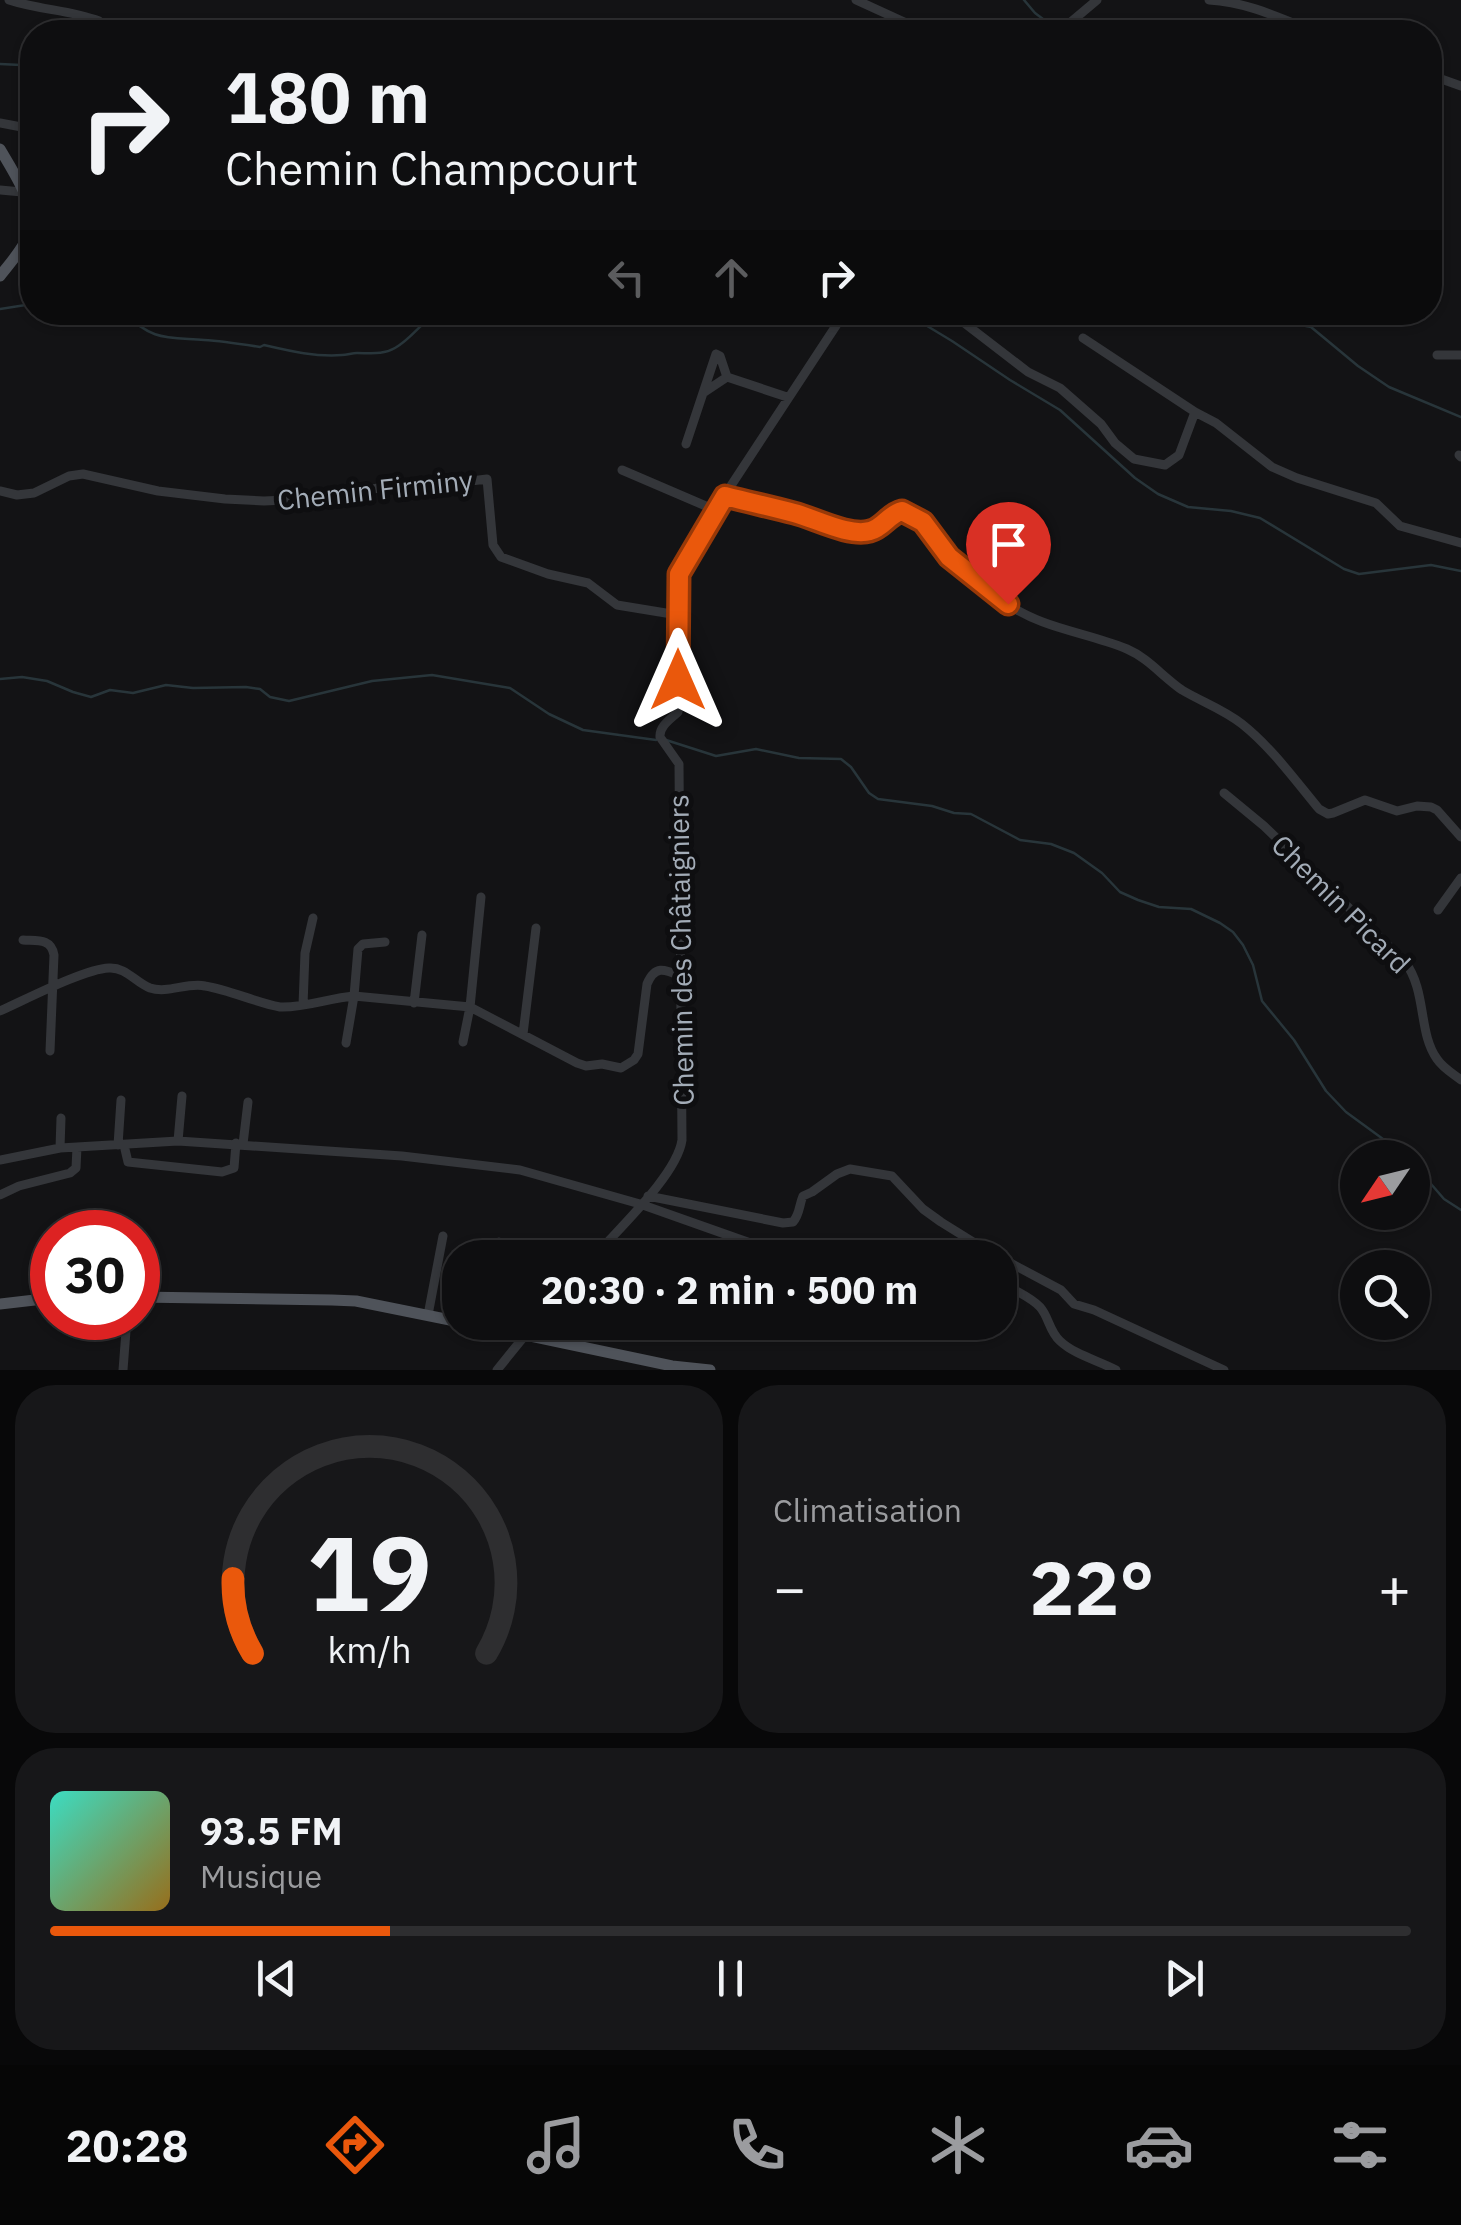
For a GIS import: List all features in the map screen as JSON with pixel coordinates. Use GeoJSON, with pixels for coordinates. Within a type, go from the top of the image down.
{"type":"FeatureCollection","features":[{"type":"Feature","properties":{"kind":"main road"},"geometry":{"type":"LineString","coordinates":[[0,149],[20,188]]}},
{"type":"Feature","properties":{"kind":"main road"},"geometry":{"type":"LineString","coordinates":[[0,276],[20,248]]}},
{"type":"Feature","properties":{"kind":"main road"},"geometry":{"type":"LineString","coordinates":[[160,1297],[332,1300],[442,1318]]}},
{"type":"Feature","properties":{"kind":"main road"},"geometry":{"type":"LineString","coordinates":[[0,1304],[30,1301]]}},
{"type":"Feature","properties":{"kind":"main road"},"geometry":{"type":"LineString","coordinates":[[550,1340],[672,1366],[710,1370]]}},
{"type":"Feature","properties":{"kind":"street"},"geometry":{"type":"LineString","coordinates":[[9,0],[97,20]]}},
{"type":"Feature","properties":{"kind":"street"},"geometry":{"type":"LineString","coordinates":[[856,0],[900,20]]}},
{"type":"Feature","properties":{"kind":"street"},"geometry":{"type":"LineString","coordinates":[[1073,20],[1097,0]]}},
{"type":"Feature","properties":{"kind":"street"},"geometry":{"type":"LineString","coordinates":[[1208,0],[1242,5],[1287,20]]}},
{"type":"Feature","properties":{"kind":"street","name":"Chemin des Châtaigniers"},"geometry":{"type":"LineString","coordinates":[[609,1240],[668,1173],[680,1152],[679,764],[659,733],[678,712],[679,574],[715,510],[836,325]]}},
{"type":"Feature","properties":{"kind":"street"},"geometry":{"type":"LineString","coordinates":[[967,325],[1028,372],[1060,388],[1134,459],[1165,465],[1179,455],[1195,412]]}},
{"type":"Feature","properties":{"kind":"street"},"geometry":{"type":"LineString","coordinates":[[1083,338],[1216,423],[1272,467],[1376,503],[1400,526],[1461,544]]}},
{"type":"Feature","properties":{"kind":"street"},"geometry":{"type":"LineString","coordinates":[[686,444],[716,354],[727,377]]}},
{"type":"Feature","properties":{"kind":"street"},"geometry":{"type":"LineString","coordinates":[[1437,355],[1461,355]]}},
{"type":"Feature","properties":{"kind":"street"},"geometry":{"type":"LineString","coordinates":[[727,377],[787,397]]}},
{"type":"Feature","properties":{"kind":"street"},"geometry":{"type":"LineString","coordinates":[[702,394],[727,377]]}},
{"type":"Feature","properties":{"kind":"street"},"geometry":{"type":"LineString","coordinates":[[622,470],[715,510]]}},
{"type":"Feature","properties":{"kind":"street","name":"Chemin Firminy"},"geometry":{"type":"LineString","coordinates":[[0,491],[17,495],[34,492],[69,476],[84,474],[158,491],[264,501],[328,498],[378,488],[406,489],[487,479],[493,545],[501,557],[588,583],[618,606],[678,614]]}},
{"type":"Feature","properties":{"kind":"street"},"geometry":{"type":"LineString","coordinates":[[725,496],[851,532],[878,528],[894,513],[912,515],[923,522],[949,557],[1008,604],[1039,622],[1140,656],[1184,691],[1243,724],[1328,814],[1365,800],[1398,811],[1424,805],[1437,810],[1461,836]]}},
{"type":"Feature","properties":{"kind":"street","name":"Chemin Picard"},"geometry":{"type":"LineString","coordinates":[[1224,793],[1264,826],[1405,962],[1418,986],[1433,1053],[1461,1080]]}},
{"type":"Feature","properties":{"kind":"street"},"geometry":{"type":"LineString","coordinates":[[1438,910],[1461,878]]}},
{"type":"Feature","properties":{"kind":"street"},"geometry":{"type":"LineString","coordinates":[[463,1042],[481,897]]}},
{"type":"Feature","properties":{"kind":"street"},"geometry":{"type":"LineString","coordinates":[[302,1005],[304,953],[312,918]]}},
{"type":"Feature","properties":{"kind":"street"},"geometry":{"type":"LineString","coordinates":[[522,1034],[536,928]]}},
{"type":"Feature","properties":{"kind":"street"},"geometry":{"type":"LineString","coordinates":[[414,1003],[422,935]]}},
{"type":"Feature","properties":{"kind":"street"},"geometry":{"type":"LineString","coordinates":[[23,940],[45,941],[52,946],[50,1051]]}},
{"type":"Feature","properties":{"kind":"street"},"geometry":{"type":"LineString","coordinates":[[346,1043],[358,949],[363,944],[385,942]]}},
{"type":"Feature","properties":{"kind":"street"},"geometry":{"type":"LineString","coordinates":[[0,1012],[97,970],[116,968],[151,988],[198,985],[292,1008],[354,996],[470,1007],[577,1063],[621,1068],[638,1054],[650,976],[664,969],[681,976]]}},
{"type":"Feature","properties":{"kind":"street"},"geometry":{"type":"LineString","coordinates":[[178,1141],[182,1096]]}},
{"type":"Feature","properties":{"kind":"street"},"geometry":{"type":"LineString","coordinates":[[121,1100],[121,1145],[128,1162],[222,1172],[234,1168],[248,1102]]}},
{"type":"Feature","properties":{"kind":"street"},"geometry":{"type":"LineString","coordinates":[[60,1148],[61,1118]]}},
{"type":"Feature","properties":{"kind":"street"},"geometry":{"type":"LineString","coordinates":[[0,1160],[60,1148],[178,1141],[402,1156],[520,1170],[644,1200],[783,1223],[793,1222],[798,1216],[804,1196],[850,1169],[892,1176],[923,1210],[965,1240]]}},
{"type":"Feature","properties":{"kind":"street"},"geometry":{"type":"LineString","coordinates":[[0,1195],[70,1172],[76,1168],[78,1147]]}},
{"type":"Feature","properties":{"kind":"street"},"geometry":{"type":"LineString","coordinates":[[644,1200],[745,1240]]}},
{"type":"Feature","properties":{"kind":"street"},"geometry":{"type":"LineString","coordinates":[[428,1315],[443,1236]]}},
{"type":"Feature","properties":{"kind":"street"},"geometry":{"type":"LineString","coordinates":[[1017,1269],[1061,1290],[1074,1304],[1224,1370]]}},
{"type":"Feature","properties":{"kind":"street"},"geometry":{"type":"LineString","coordinates":[[1017,1292],[1039,1305],[1059,1340],[1116,1370]]}},
{"type":"Feature","properties":{"kind":"street"},"geometry":{"type":"LineString","coordinates":[[123,1370],[125,1340]]}},
{"type":"Feature","properties":{"kind":"street"},"geometry":{"type":"LineString","coordinates":[[498,1370],[523,1340]]}},
{"type":"Feature","properties":{"kind":"waterway"},"geometry":{"type":"LineString","coordinates":[[1024,0],[1044,20]]}},
{"type":"Feature","properties":{"kind":"waterway"},"geometry":{"type":"LineString","coordinates":[[0,64],[20,65]]}},
{"type":"Feature","properties":{"kind":"waterway"},"geometry":{"type":"LineString","coordinates":[[0,309],[20,306]]}},
{"type":"Feature","properties":{"kind":"waterway"},"geometry":{"type":"LineString","coordinates":[[139,325],[160,336],[332,355],[390,350],[422,325]]}},
{"type":"Feature","properties":{"kind":"waterway"},"geometry":{"type":"LineString","coordinates":[[926,325],[1060,410],[1158,494],[1188,507],[1260,518],[1344,569],[1359,574],[1431,565],[1461,571]]}},
{"type":"Feature","properties":{"kind":"waterway"},"geometry":{"type":"LineString","coordinates":[[1304,325],[1389,387],[1461,417]]}},
{"type":"Feature","properties":{"kind":"waterway"},"geometry":{"type":"LineString","coordinates":[[0,679],[47,681],[91,697],[110,690],[133,693],[166,685],[246,687],[289,701],[372,681],[432,675],[510,688],[549,714],[583,730],[656,740]]}},
{"type":"Feature","properties":{"kind":"waterway"},"geometry":{"type":"LineString","coordinates":[[666,740],[716,756],[756,749],[799,758],[841,759],[878,799],[971,814],[1020,840],[1051,844],[1074,853],[1120,892],[1138,900],[1159,907],[1191,909],[1220,923],[1243,945],[1253,965],[1262,1001],[1294,1040],[1326,1091],[1346,1112],[1384,1140]]}},
{"type":"Feature","properties":{"kind":"waterway"},"geometry":{"type":"LineString","coordinates":[[1430,1183],[1461,1210]]}},
{"type":"Feature","properties":{"kind":"route"},"geometry":{"type":"LineString","coordinates":[[678,680],[679,574],[725,496],[851,532],[878,528],[902,511],[923,522],[949,557],[1008,604]]}}]}
